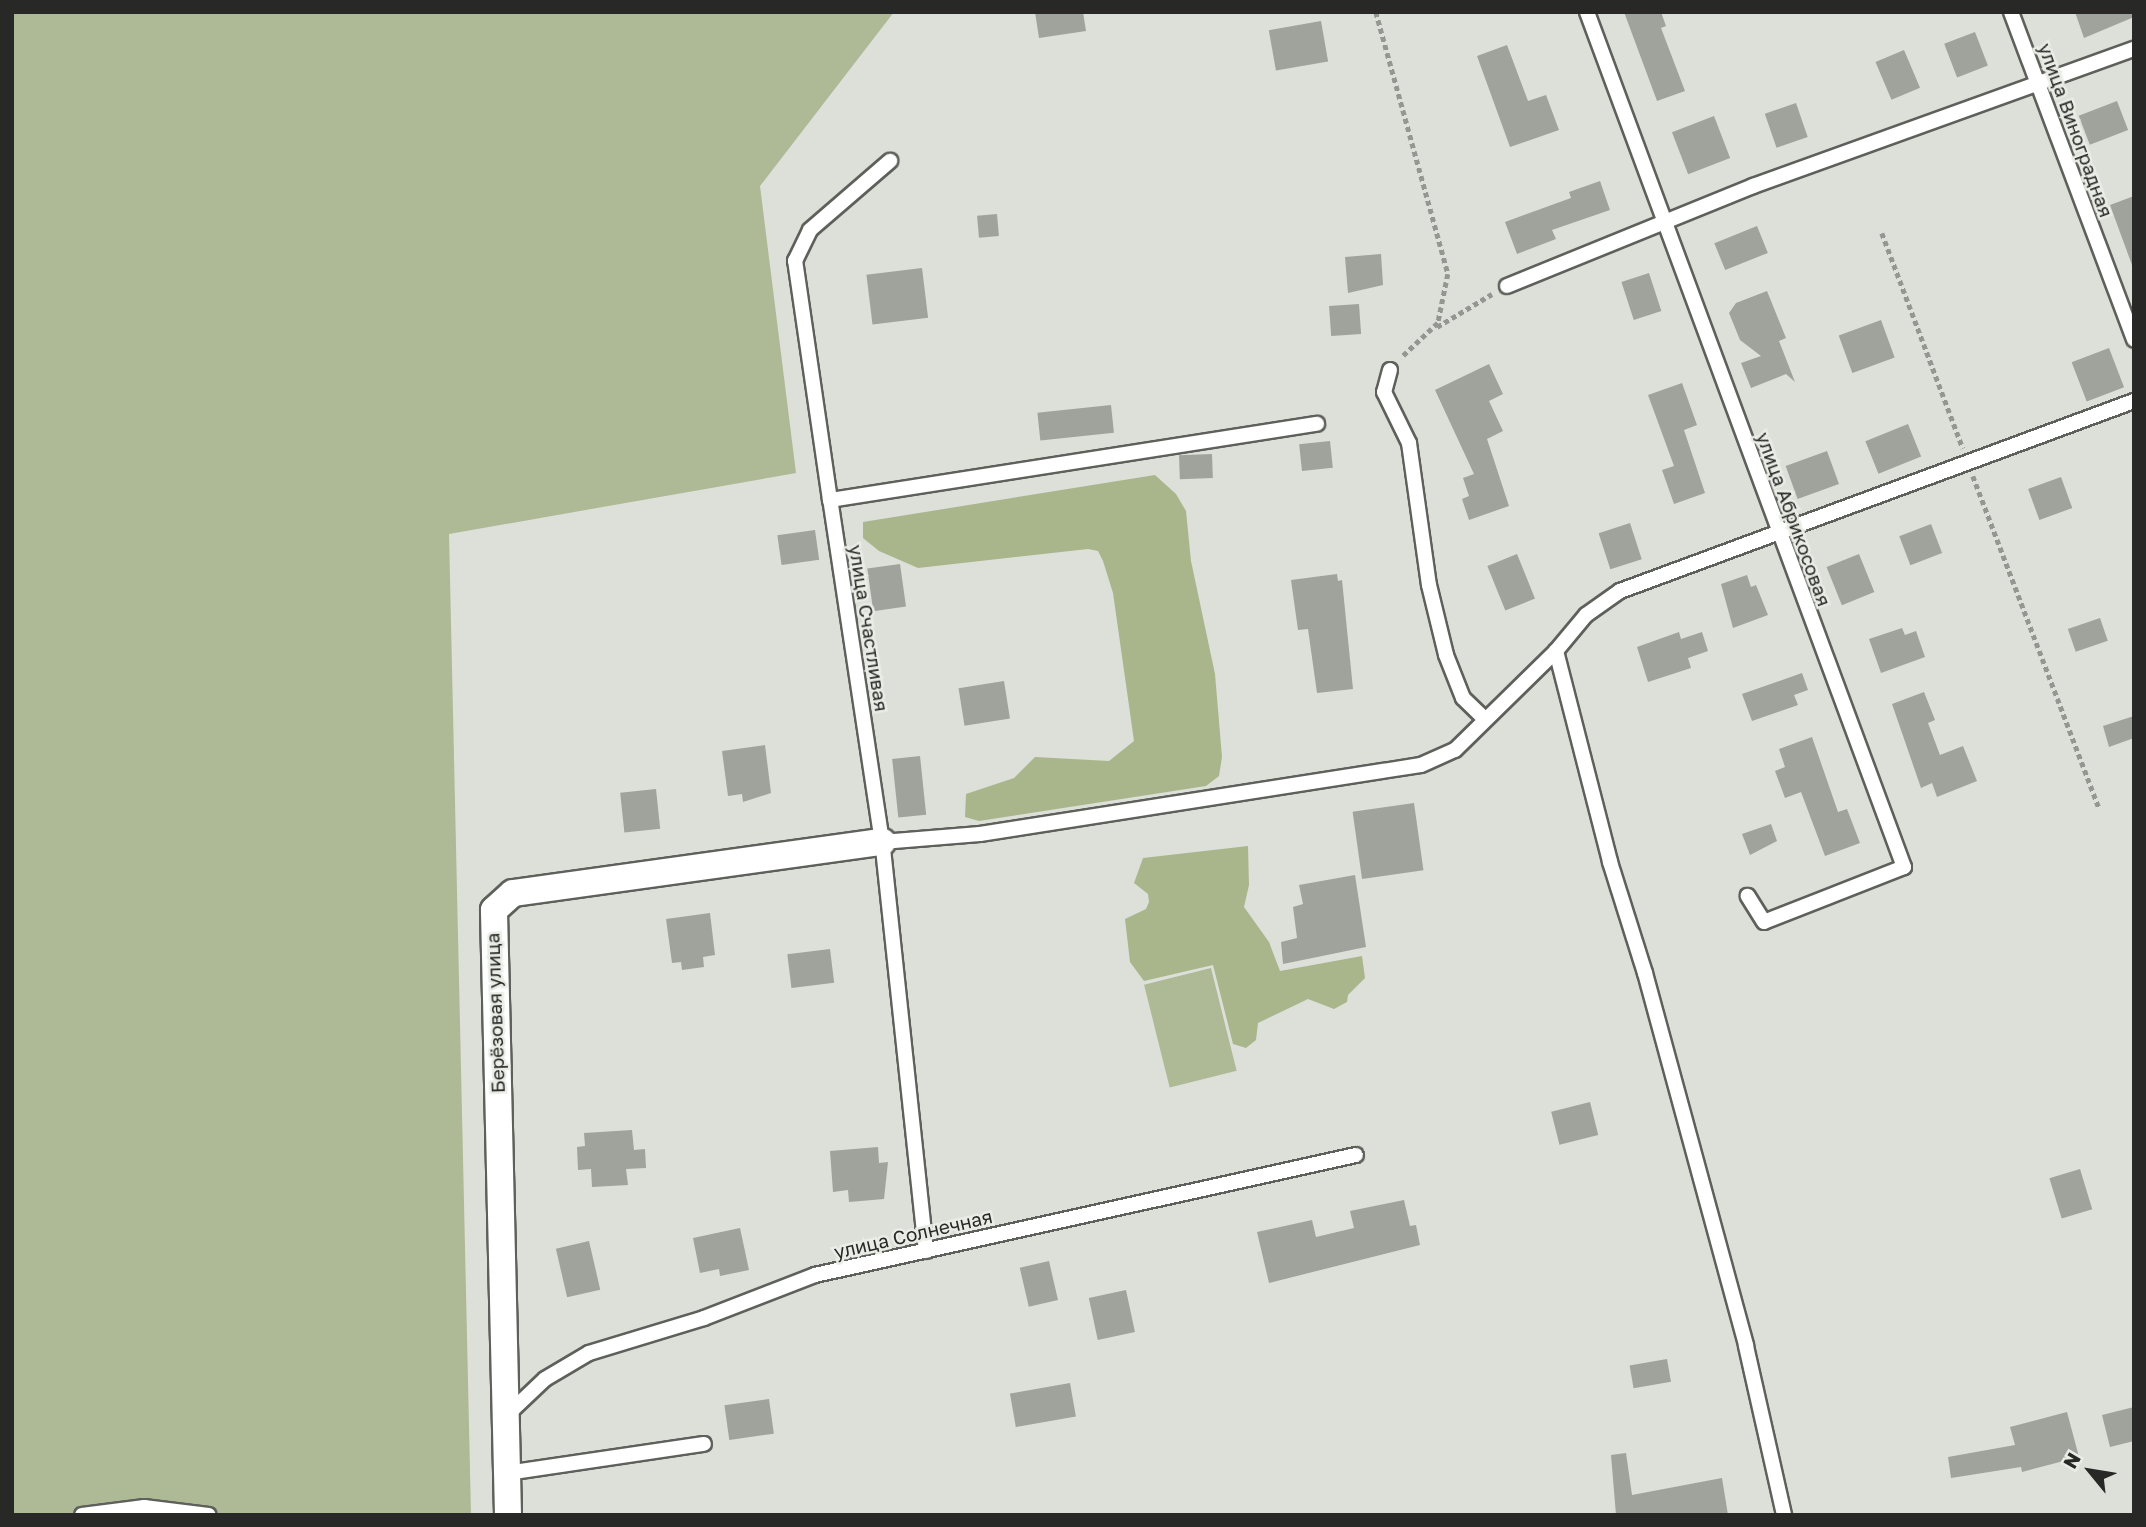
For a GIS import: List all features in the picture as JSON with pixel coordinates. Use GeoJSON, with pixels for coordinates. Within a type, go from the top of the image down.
{"type":"FeatureCollection","features":[{"type":"Feature","properties":{"kind":"street","name":"Берёзовая улица"},"geometry":{"type":"LineString","coordinates":[[508,1515],[494,910],[513,893],[882,842]]}},
{"type":"Feature","properties":{"kind":"lane","name":"улица Абрикосовая"},"geometry":{"type":"LineString","coordinates":[[1587,12],[1668,224],[1778,535],[1904,867],[1764,922],[1748,896]]}},
{"type":"Feature","properties":{"kind":"lane","name":"улица Виноградная"},"geometry":{"type":"LineString","coordinates":[[2011,12],[2134,340]]}},
{"type":"Feature","properties":{"kind":"lane"},"geometry":{"type":"LineString","coordinates":[[1507,286],[1668,224],[1753,186],[2134,49]]}},
{"type":"Feature","properties":{"kind":"lane","name":"улица Счастливая"},"geometry":{"type":"LineString","coordinates":[[890,161],[810,230],[795,261],[882,842],[926,1251]]}},
{"type":"Feature","properties":{"kind":"lane"},"geometry":{"type":"LineString","coordinates":[[1390,370],[1384,392],[1409,443],[1429,585],[1446,655],[1462,698],[1483,718]]}},
{"type":"Feature","properties":{"kind":"lane"},"geometry":{"type":"LineString","coordinates":[[882,842],[980,834],[1421,765],[1454,750],[1483,718],[1556,650],[1586,615],[1620,591],[1778,535],[2134,401]]}},
{"type":"Feature","properties":{"kind":"lane"},"geometry":{"type":"LineString","coordinates":[[830,500],[1317,425]]}},
{"type":"Feature","properties":{"kind":"lane"},"geometry":{"type":"LineString","coordinates":[[1556,650],[1606,849],[1645,973],[1746,1346],[1784,1515]]}},
{"type":"Feature","properties":{"kind":"lane","name":"улица Солнечная"},"geometry":{"type":"LineString","coordinates":[[506,1416],[545,1379],[589,1353],[704,1318],[815,1275],[1356,1155]]}},
{"type":"Feature","properties":{"kind":"lane"},"geometry":{"type":"LineString","coordinates":[[507,1473],[704,1444]]}},
{"type":"Feature","properties":{"kind":"lane"},"geometry":{"type":"LineString","coordinates":[[82,1515],[144,1507],[209,1515]]}},
{"type":"Feature","properties":{"kind":"path"},"geometry":{"type":"LineString","coordinates":[[1376,12],[1448,274],[1445,303],[1433,329]]}},
{"type":"Feature","properties":{"kind":"path"},"geometry":{"type":"LineString","coordinates":[[1882,233],[2099,807]]}},
{"type":"Feature","properties":{"kind":"path"},"geometry":{"type":"LineString","coordinates":[[1390,370],[1433,329],[1507,286]]}},
{"type":"Feature","properties":{"kind":"green space"},"geometry":{"type":"Polygon","coordinates":[[[12,12],[894,12],[760,186],[796,473],[449,534],[471,1515],[12,1515],[12,12]]]}},
{"type":"Feature","properties":{"kind":"green space"},"geometry":{"type":"Polygon","coordinates":[[[1155,475],[1176,494],[1186,511],[1191,561],[1215,674],[1222,757],[1219,776],[1206,786],[979,821],[965,817],[966,794],[1014,778],[1035,757],[1109,761],[1134,741],[1113,593],[1103,561],[1098,551],[1088,549],[918,568],[879,551],[863,538],[863,522],[1155,475]]]}},
{"type":"Feature","properties":{"kind":"green space"},"geometry":{"type":"Polygon","coordinates":[[[1248,846],[1249,885],[1244,907],[1269,942],[1280,971],[1362,956],[1365,978],[1348,995],[1347,1002],[1334,1009],[1308,999],[1258,1023],[1256,1040],[1246,1048],[1233,1044],[1213,965],[1144,981],[1130,962],[1125,919],[1146,909],[1149,902],[1148,894],[1134,883],[1143,858],[1248,846]]]}},
{"type":"Feature","properties":{"kind":"green space"},"geometry":{"type":"Polygon","coordinates":[[[1211,968],[1237,1071],[1170,1088],[1144,985],[1211,968]]]}},
{"type":"Feature","properties":{"kind":"building"},"geometry":{"type":"Polygon","coordinates":[[[1035,12],[1083,12],[1086,31],[1039,38],[1035,12]]]}},
{"type":"Feature","properties":{"kind":"building"},"geometry":{"type":"Polygon","coordinates":[[[1624,12],[1661,12],[1666,26],[1661,28],[1685,91],[1657,101],[1624,12]]]}},
{"type":"Feature","properties":{"kind":"building"},"geometry":{"type":"Polygon","coordinates":[[[2075,12],[2134,12],[2134,17],[2084,38],[2075,12]]]}},
{"type":"Feature","properties":{"kind":"building"},"geometry":{"type":"Polygon","coordinates":[[[1321,21],[1328,61],[1276,71],[1269,30],[1321,21]]]}},
{"type":"Feature","properties":{"kind":"building"},"geometry":{"type":"Polygon","coordinates":[[[1975,32],[1988,66],[1957,77],[1944,44],[1975,32]]]}},
{"type":"Feature","properties":{"kind":"building"},"geometry":{"type":"Polygon","coordinates":[[[1507,45],[1528,101],[1546,95],[1559,130],[1510,147],[1477,56],[1507,45]]]}},
{"type":"Feature","properties":{"kind":"building"},"geometry":{"type":"Polygon","coordinates":[[[1904,50],[1920,88],[1891,100],[1875,62],[1904,50]]]}},
{"type":"Feature","properties":{"kind":"building"},"geometry":{"type":"Polygon","coordinates":[[[2117,101],[2128,130],[2090,145],[2079,116],[2117,101]]]}},
{"type":"Feature","properties":{"kind":"building"},"geometry":{"type":"Polygon","coordinates":[[[1796,103],[1808,137],[1777,148],[1765,114],[1796,103]]]}},
{"type":"Feature","properties":{"kind":"building"},"geometry":{"type":"Polygon","coordinates":[[[1714,116],[1730,158],[1688,174],[1672,132],[1714,116]]]}},
{"type":"Feature","properties":{"kind":"building"},"geometry":{"type":"Polygon","coordinates":[[[1600,181],[1610,210],[1552,230],[1556,239],[1517,254],[1505,222],[1571,198],[1569,192],[1600,181]]]}},
{"type":"Feature","properties":{"kind":"building"},"geometry":{"type":"Polygon","coordinates":[[[2134,196],[2134,265],[2132,265],[2110,205],[2134,196]]]}},
{"type":"Feature","properties":{"kind":"building"},"geometry":{"type":"Polygon","coordinates":[[[997,214],[999,236],[979,238],[977,216],[997,214]]]}},
{"type":"Feature","properties":{"kind":"building"},"geometry":{"type":"Polygon","coordinates":[[[1757,226],[1768,253],[1725,270],[1714,243],[1757,226]]]}},
{"type":"Feature","properties":{"kind":"building"},"geometry":{"type":"Polygon","coordinates":[[[1381,254],[1383,285],[1348,293],[1345,257],[1381,254]]]}},
{"type":"Feature","properties":{"kind":"building"},"geometry":{"type":"Polygon","coordinates":[[[922,268],[928,318],[873,324],[866,275],[922,268]]]}},
{"type":"Feature","properties":{"kind":"building"},"geometry":{"type":"Polygon","coordinates":[[[1649,273],[1661,311],[1634,320],[1621,282],[1649,273]]]}},
{"type":"Feature","properties":{"kind":"building"},"geometry":{"type":"Polygon","coordinates":[[[1767,291],[1786,338],[1779,341],[1795,382],[1786,374],[1751,388],[1741,363],[1761,356],[1740,340],[1729,313],[1736,303],[1767,291]]]}},
{"type":"Feature","properties":{"kind":"building"},"geometry":{"type":"Polygon","coordinates":[[[1359,304],[1361,334],[1331,336],[1329,306],[1359,304]]]}},
{"type":"Feature","properties":{"kind":"building"},"geometry":{"type":"Polygon","coordinates":[[[1881,320],[1895,358],[1852,373],[1839,335],[1881,320]]]}},
{"type":"Feature","properties":{"kind":"building"},"geometry":{"type":"Polygon","coordinates":[[[2109,348],[2124,387],[2087,402],[2072,362],[2109,348]]]}},
{"type":"Feature","properties":{"kind":"building"},"geometry":{"type":"Polygon","coordinates":[[[1489,364],[1503,394],[1489,401],[1503,431],[1487,439],[1509,506],[1469,520],[1462,499],[1469,496],[1463,478],[1474,474],[1435,390],[1489,364]]]}},
{"type":"Feature","properties":{"kind":"building"},"geometry":{"type":"Polygon","coordinates":[[[1682,383],[1697,425],[1684,430],[1705,493],[1674,504],[1662,470],[1674,466],[1648,395],[1682,383]]]}},
{"type":"Feature","properties":{"kind":"building"},"geometry":{"type":"Polygon","coordinates":[[[1111,405],[1114,433],[1040,441],[1037,413],[1111,405]]]}},
{"type":"Feature","properties":{"kind":"building"},"geometry":{"type":"Polygon","coordinates":[[[1908,424],[1921,456],[1878,474],[1865,441],[1908,424]]]}},
{"type":"Feature","properties":{"kind":"building"},"geometry":{"type":"Polygon","coordinates":[[[1330,441],[1333,468],[1302,471],[1299,444],[1330,441]]]}},
{"type":"Feature","properties":{"kind":"building"},"geometry":{"type":"Polygon","coordinates":[[[1827,451],[1839,484],[1798,499],[1786,466],[1827,451]]]}},
{"type":"Feature","properties":{"kind":"building"},"geometry":{"type":"Polygon","coordinates":[[[1212,454],[1213,478],[1180,479],[1179,455],[1212,454]]]}},
{"type":"Feature","properties":{"kind":"building"},"geometry":{"type":"Polygon","coordinates":[[[2061,477],[2072,508],[2039,520],[2028,489],[2061,477]]]}},
{"type":"Feature","properties":{"kind":"building"},"geometry":{"type":"Polygon","coordinates":[[[1630,523],[1642,559],[1610,569],[1599,533],[1630,523]]]}},
{"type":"Feature","properties":{"kind":"building"},"geometry":{"type":"Polygon","coordinates":[[[1931,524],[1942,553],[1910,565],[1899,536],[1931,524]]]}},
{"type":"Feature","properties":{"kind":"building"},"geometry":{"type":"Polygon","coordinates":[[[815,530],[819,560],[782,565],[777,535],[815,530]]]}},
{"type":"Feature","properties":{"kind":"building"},"geometry":{"type":"Polygon","coordinates":[[[1517,554],[1535,599],[1505,610],[1487,566],[1517,554]]]}},
{"type":"Feature","properties":{"kind":"building"},"geometry":{"type":"Polygon","coordinates":[[[1859,554],[1874,592],[1842,605],[1827,567],[1859,554]]]}},
{"type":"Feature","properties":{"kind":"building"},"geometry":{"type":"Polygon","coordinates":[[[900,564],[906,607],[873,611],[867,569],[900,564]]]}},
{"type":"Feature","properties":{"kind":"building"},"geometry":{"type":"Polygon","coordinates":[[[1337,574],[1338,581],[1342,580],[1353,689],[1317,693],[1308,629],[1298,630],[1291,580],[1337,574]]]}},
{"type":"Feature","properties":{"kind":"building"},"geometry":{"type":"Polygon","coordinates":[[[1747,575],[1751,587],[1756,585],[1768,615],[1733,628],[1721,584],[1747,575]]]}},
{"type":"Feature","properties":{"kind":"building"},"geometry":{"type":"Polygon","coordinates":[[[2100,618],[2108,641],[2076,652],[2068,629],[2100,618]]]}},
{"type":"Feature","properties":{"kind":"building"},"geometry":{"type":"Polygon","coordinates":[[[1902,628],[1905,635],[1916,631],[1925,657],[1881,673],[1869,639],[1902,628]]]}},
{"type":"Feature","properties":{"kind":"building"},"geometry":{"type":"Polygon","coordinates":[[[1679,632],[1681,639],[1702,632],[1708,651],[1688,658],[1691,668],[1648,682],[1637,647],[1679,632]]]}},
{"type":"Feature","properties":{"kind":"building"},"geometry":{"type":"Polygon","coordinates":[[[1802,673],[1808,690],[1794,695],[1798,705],[1752,721],[1742,694],[1802,673]]]}},
{"type":"Feature","properties":{"kind":"building"},"geometry":{"type":"Polygon","coordinates":[[[1004,681],[1010,719],[965,726],[959,688],[1004,681]]]}},
{"type":"Feature","properties":{"kind":"building"},"geometry":{"type":"Polygon","coordinates":[[[1924,692],[1935,720],[1928,723],[1940,755],[1963,746],[1977,781],[1937,797],[1932,783],[1921,788],[1892,704],[1924,692]]]}},
{"type":"Feature","properties":{"kind":"building"},"geometry":{"type":"Polygon","coordinates":[[[2134,716],[2134,738],[2109,747],[2103,726],[2134,716]]]}},
{"type":"Feature","properties":{"kind":"building"},"geometry":{"type":"Polygon","coordinates":[[[1812,737],[1838,812],[1847,809],[1860,843],[1825,856],[1801,792],[1785,798],[1775,771],[1785,767],[1779,749],[1812,737]]]}},
{"type":"Feature","properties":{"kind":"building"},"geometry":{"type":"Polygon","coordinates":[[[765,745],[771,793],[743,802],[742,794],[728,796],[722,751],[765,745]]]}},
{"type":"Feature","properties":{"kind":"building"},"geometry":{"type":"Polygon","coordinates":[[[920,756],[926,815],[898,818],[892,759],[920,756]]]}},
{"type":"Feature","properties":{"kind":"building"},"geometry":{"type":"Polygon","coordinates":[[[656,789],[660,829],[624,833],[620,793],[656,789]]]}},
{"type":"Feature","properties":{"kind":"building"},"geometry":{"type":"Polygon","coordinates":[[[1414,803],[1423,870],[1362,879],[1353,812],[1414,803]]]}},
{"type":"Feature","properties":{"kind":"building"},"geometry":{"type":"Polygon","coordinates":[[[1771,824],[1777,841],[1750,855],[1742,834],[1771,824]]]}},
{"type":"Feature","properties":{"kind":"building"},"geometry":{"type":"Polygon","coordinates":[[[1355,875],[1366,947],[1283,964],[1281,942],[1297,938],[1293,907],[1303,904],[1299,885],[1355,875]]]}},
{"type":"Feature","properties":{"kind":"building"},"geometry":{"type":"Polygon","coordinates":[[[710,913],[715,955],[703,957],[704,967],[682,970],[681,962],[672,963],[666,919],[710,913]]]}},
{"type":"Feature","properties":{"kind":"building"},"geometry":{"type":"Polygon","coordinates":[[[830,949],[834,983],[791,988],[787,954],[830,949]]]}},
{"type":"Feature","properties":{"kind":"building"},"geometry":{"type":"Polygon","coordinates":[[[1590,1102],[1598,1135],[1559,1145],[1551,1112],[1590,1102]]]}},
{"type":"Feature","properties":{"kind":"building"},"geometry":{"type":"Polygon","coordinates":[[[632,1130],[634,1150],[645,1149],[646,1168],[626,1169],[628,1185],[592,1187],[591,1169],[578,1170],[577,1147],[585,1146],[584,1133],[632,1130]]]}},
{"type":"Feature","properties":{"kind":"building"},"geometry":{"type":"Polygon","coordinates":[[[878,1147],[879,1163],[888,1162],[884,1199],[849,1202],[848,1190],[833,1192],[830,1151],[878,1147]]]}},
{"type":"Feature","properties":{"kind":"building"},"geometry":{"type":"Polygon","coordinates":[[[2080,1169],[2092,1209],[2062,1219],[2049,1178],[2080,1169]]]}},
{"type":"Feature","properties":{"kind":"building"},"geometry":{"type":"Polygon","coordinates":[[[1404,1200],[1410,1226],[1416,1225],[1420,1245],[1269,1283],[1257,1232],[1312,1220],[1316,1237],[1354,1228],[1350,1211],[1404,1200]]]}},
{"type":"Feature","properties":{"kind":"building"},"geometry":{"type":"Polygon","coordinates":[[[740,1228],[749,1270],[720,1276],[719,1269],[700,1273],[693,1238],[740,1228]]]}},
{"type":"Feature","properties":{"kind":"building"},"geometry":{"type":"Polygon","coordinates":[[[589,1241],[600,1290],[567,1297],[556,1249],[589,1241]]]}},
{"type":"Feature","properties":{"kind":"building"},"geometry":{"type":"Polygon","coordinates":[[[1049,1261],[1058,1300],[1029,1307],[1020,1268],[1049,1261]]]}},
{"type":"Feature","properties":{"kind":"building"},"geometry":{"type":"Polygon","coordinates":[[[1126,1290],[1135,1332],[1098,1340],[1089,1298],[1126,1290]]]}},
{"type":"Feature","properties":{"kind":"building"},"geometry":{"type":"Polygon","coordinates":[[[1667,1359],[1671,1382],[1634,1388],[1630,1366],[1667,1359]]]}},
{"type":"Feature","properties":{"kind":"building"},"geometry":{"type":"Polygon","coordinates":[[[1070,1383],[1076,1416],[1016,1427],[1010,1394],[1070,1383]]]}},
{"type":"Feature","properties":{"kind":"building"},"geometry":{"type":"Polygon","coordinates":[[[769,1399],[774,1434],[729,1440],[724,1405],[769,1399]]]}},
{"type":"Feature","properties":{"kind":"building"},"geometry":{"type":"Polygon","coordinates":[[[2134,1407],[2134,1441],[2110,1447],[2102,1415],[2134,1407]]]}},
{"type":"Feature","properties":{"kind":"building"},"geometry":{"type":"Polygon","coordinates":[[[2067,1412],[2079,1457],[2022,1472],[2021,1467],[1951,1478],[1948,1457],[2015,1445],[2010,1427],[2067,1412]]]}},
{"type":"Feature","properties":{"kind":"building"},"geometry":{"type":"Polygon","coordinates":[[[1626,1453],[1632,1495],[1722,1478],[1728,1515],[1616,1515],[1611,1455],[1626,1453]]]}}]}
